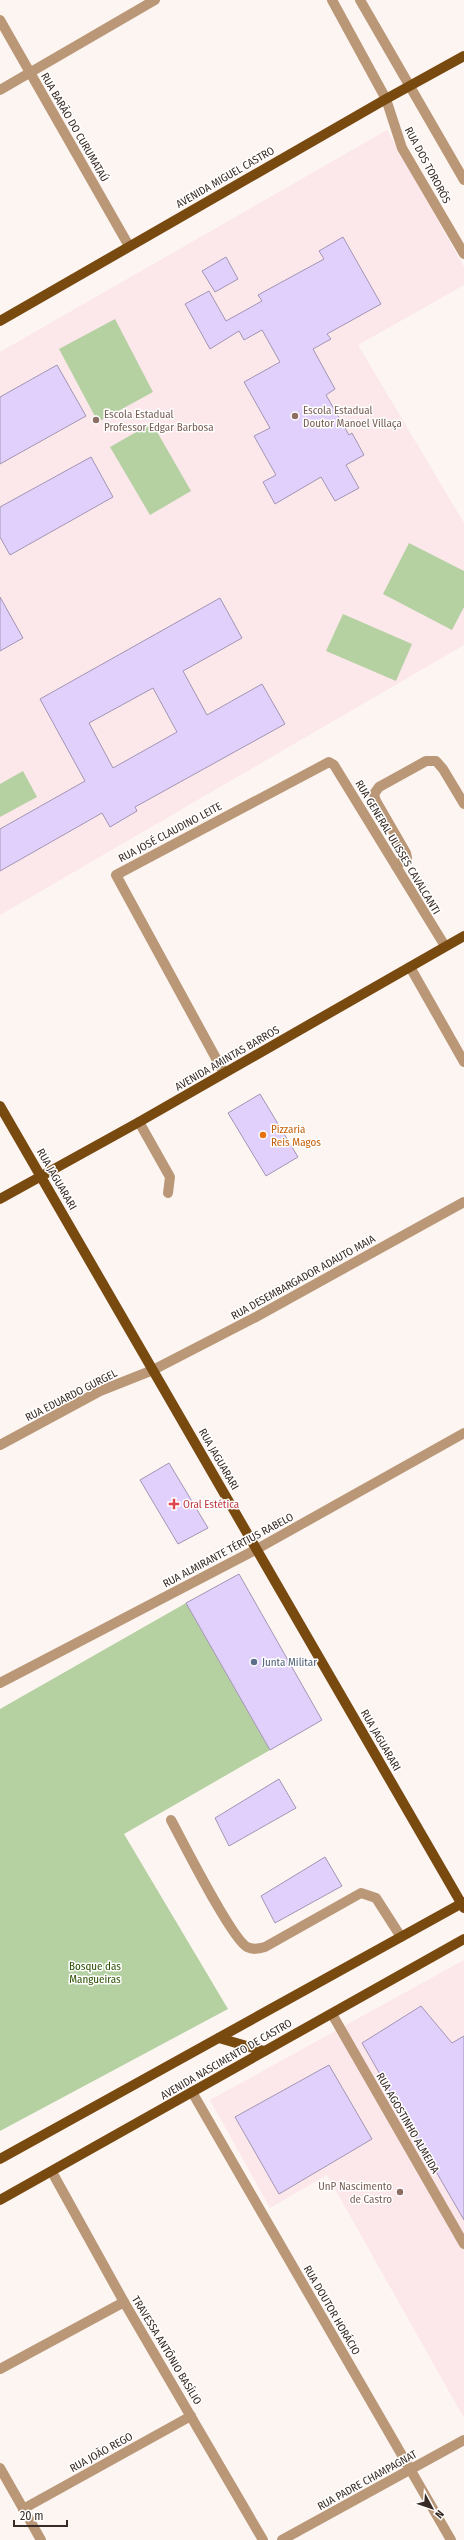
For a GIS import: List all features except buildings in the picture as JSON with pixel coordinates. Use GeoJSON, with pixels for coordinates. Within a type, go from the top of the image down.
{"type":"FeatureCollection","features":[{"type":"Feature","properties":{"kind":"main road","name":"AVENIDA MIGUEL CASTRO"},"geometry":{"type":"LineString","coordinates":[[0,321],[386,99],[464,56]]}},
{"type":"Feature","properties":{"kind":"main road","name":"AVENIDA AMINTAS BARROS"},"geometry":{"type":"LineString","coordinates":[[0,1199],[139,1122],[464,936]]}},
{"type":"Feature","properties":{"kind":"main road","name":"RUA JAGUARARI"},"geometry":{"type":"LineString","coordinates":[[0,1106],[463,1905]]}},
{"type":"Feature","properties":{"kind":"main road","name":"AVENIDA NASCIMENTO DE CASTRO"},"geometry":{"type":"LineString","coordinates":[[0,2159],[401,1937],[463,1905]]}},
{"type":"Feature","properties":{"kind":"main road","name":"AVENIDA NASCIMENTO DE CASTRO"},"geometry":{"type":"LineString","coordinates":[[0,2200],[464,1939]]}},
{"type":"Feature","properties":{"kind":"main road"},"geometry":{"type":"LineString","coordinates":[[219,2038],[264,2051]]}},
{"type":"Feature","properties":{"kind":"street"},"geometry":{"type":"LineString","coordinates":[[0,90],[155,0]]}},
{"type":"Feature","properties":{"kind":"street","name":"RUA DOS TORORÓS"},"geometry":{"type":"LineString","coordinates":[[332,0],[386,99],[402,148],[464,254]]}},
{"type":"Feature","properties":{"kind":"street","name":"RUA DOS TORORÓS"},"geometry":{"type":"LineString","coordinates":[[360,0],[464,180]]}},
{"type":"Feature","properties":{"kind":"street","name":"RUA BARÃO DO CURUMATAÚ"},"geometry":{"type":"LineString","coordinates":[[0,20],[129,246]]}},
{"type":"Feature","properties":{"kind":"street"},"geometry":{"type":"LineString","coordinates":[[396,866],[407,858],[406,853],[376,801],[374,794],[379,787],[426,761],[436,761],[443,769],[464,804]]}},
{"type":"Feature","properties":{"kind":"street","name":"RUA GENERAL ULISSES CAVALCANTI"},"geometry":{"type":"LineString","coordinates":[[329,762],[334,765],[445,946]]}},
{"type":"Feature","properties":{"kind":"street","name":"RUA JOSÉ CLAUDINO LEITE"},"geometry":{"type":"LineString","coordinates":[[224,1073],[116,875],[329,762]]}},
{"type":"Feature","properties":{"kind":"street"},"geometry":{"type":"LineString","coordinates":[[410,967],[464,1062]]}},
{"type":"Feature","properties":{"kind":"street"},"geometry":{"type":"LineString","coordinates":[[139,1122],[170,1177],[168,1193]]}},
{"type":"Feature","properties":{"kind":"street","name":"RUA DESEMBARGADOR ADAUTO MAIA"},"geometry":{"type":"LineString","coordinates":[[153,1370],[254,1318],[464,1202]]}},
{"type":"Feature","properties":{"kind":"street","name":"RUA EDUARDO GURGEL"},"geometry":{"type":"LineString","coordinates":[[0,1445],[100,1392],[153,1370]]}},
{"type":"Feature","properties":{"kind":"street","name":"RUA ALMIRANTE TÉRTIUS RABELO"},"geometry":{"type":"LineString","coordinates":[[0,1683],[257,1549],[464,1433]]}},
{"type":"Feature","properties":{"kind":"street"},"geometry":{"type":"LineString","coordinates":[[171,1820],[232,1930],[247,1947],[256,1949],[265,1947],[361,1893],[376,1898],[401,1937]]}},
{"type":"Feature","properties":{"kind":"street","name":"RUA AGOSTINHO ALMEIDA"},"geometry":{"type":"LineString","coordinates":[[332,2014],[464,2244]]}},
{"type":"Feature","properties":{"kind":"street","name":"RUA DOUTOR HORÁCIO"},"geometry":{"type":"LineString","coordinates":[[192,2092],[451,2540]]}},
{"type":"Feature","properties":{"kind":"street","name":"TRAVESSA ANTÔNIO BASÍLIO"},"geometry":{"type":"LineString","coordinates":[[52,2172],[124,2302],[263,2540]]}},
{"type":"Feature","properties":{"kind":"street"},"geometry":{"type":"LineString","coordinates":[[0,2369],[124,2302]]}},
{"type":"Feature","properties":{"kind":"street","name":"RUA JOÃO REGO"},"geometry":{"type":"LineString","coordinates":[[24,2509],[191,2416]]}},
{"type":"Feature","properties":{"kind":"street","name":"RUA PADRE CHAMPAGNAT"},"geometry":{"type":"LineString","coordinates":[[282,2540],[464,2440]]}},
{"type":"Feature","properties":{"kind":"street"},"geometry":{"type":"LineString","coordinates":[[1,2470],[41,2540]]}},
{"type":"Feature","properties":{"kind":"shaded area"},"geometry":{"type":"Polygon","coordinates":[[[387,130],[464,267],[464,285],[358,345],[464,523],[464,645],[0,915],[0,352],[387,130]]]}},
{"type":"Feature","properties":{"kind":"shaded area","name":"UnP Nascimento de Castro"},"geometry":{"type":"Polygon","coordinates":[[[464,1960],[464,2418],[327,2175],[270,2208],[210,2100],[464,1960]]]}},
{"type":"Feature","properties":{"kind":"green space"},"geometry":{"type":"Polygon","coordinates":[[[115,319],[153,392],[98,422],[59,349],[115,319]]]}},
{"type":"Feature","properties":{"kind":"green space"},"geometry":{"type":"Polygon","coordinates":[[[152,423],[191,491],[150,515],[110,447],[152,423]]]}},
{"type":"Feature","properties":{"kind":"green space"},"geometry":{"type":"Polygon","coordinates":[[[409,543],[464,571],[464,607],[452,630],[383,594],[409,543]]]}},
{"type":"Feature","properties":{"kind":"green space"},"geometry":{"type":"Polygon","coordinates":[[[343,614],[412,644],[396,681],[326,651],[343,614]]]}},
{"type":"Feature","properties":{"kind":"green space"},"geometry":{"type":"Polygon","coordinates":[[[23,771],[37,797],[0,817],[0,784],[23,771]]]}},
{"type":"Feature","properties":{"kind":"green space","name":"Bosque das Mangueiras"},"geometry":{"type":"Polygon","coordinates":[[[186,1603],[270,1750],[124,1834],[228,2009],[0,2131],[0,1709],[186,1603]]]}},
{"type":"Feature","properties":{"kind":"place","name":"Escola Estadual Doutor Manoel Villaça"},"geometry":{"type":"Point","coordinates":[295,416]}},
{"type":"Feature","properties":{"kind":"place","name":"Escola Estadual Professor Edgar Barbosa"},"geometry":{"type":"Point","coordinates":[96,420]}},
{"type":"Feature","properties":{"kind":"place","name":"Pizzaria Reis Magos"},"geometry":{"type":"Point","coordinates":[263,1135]}},
{"type":"Feature","properties":{"kind":"place","name":"Oral Estética"},"geometry":{"type":"Point","coordinates":[174,1504]}},
{"type":"Feature","properties":{"kind":"place","name":"Junta Militar"},"geometry":{"type":"Point","coordinates":[254,1662]}},
{"type":"Feature","properties":{"kind":"place","name":"UnP Nascimento de Castro"},"geometry":{"type":"Point","coordinates":[400,2192]}}]}
